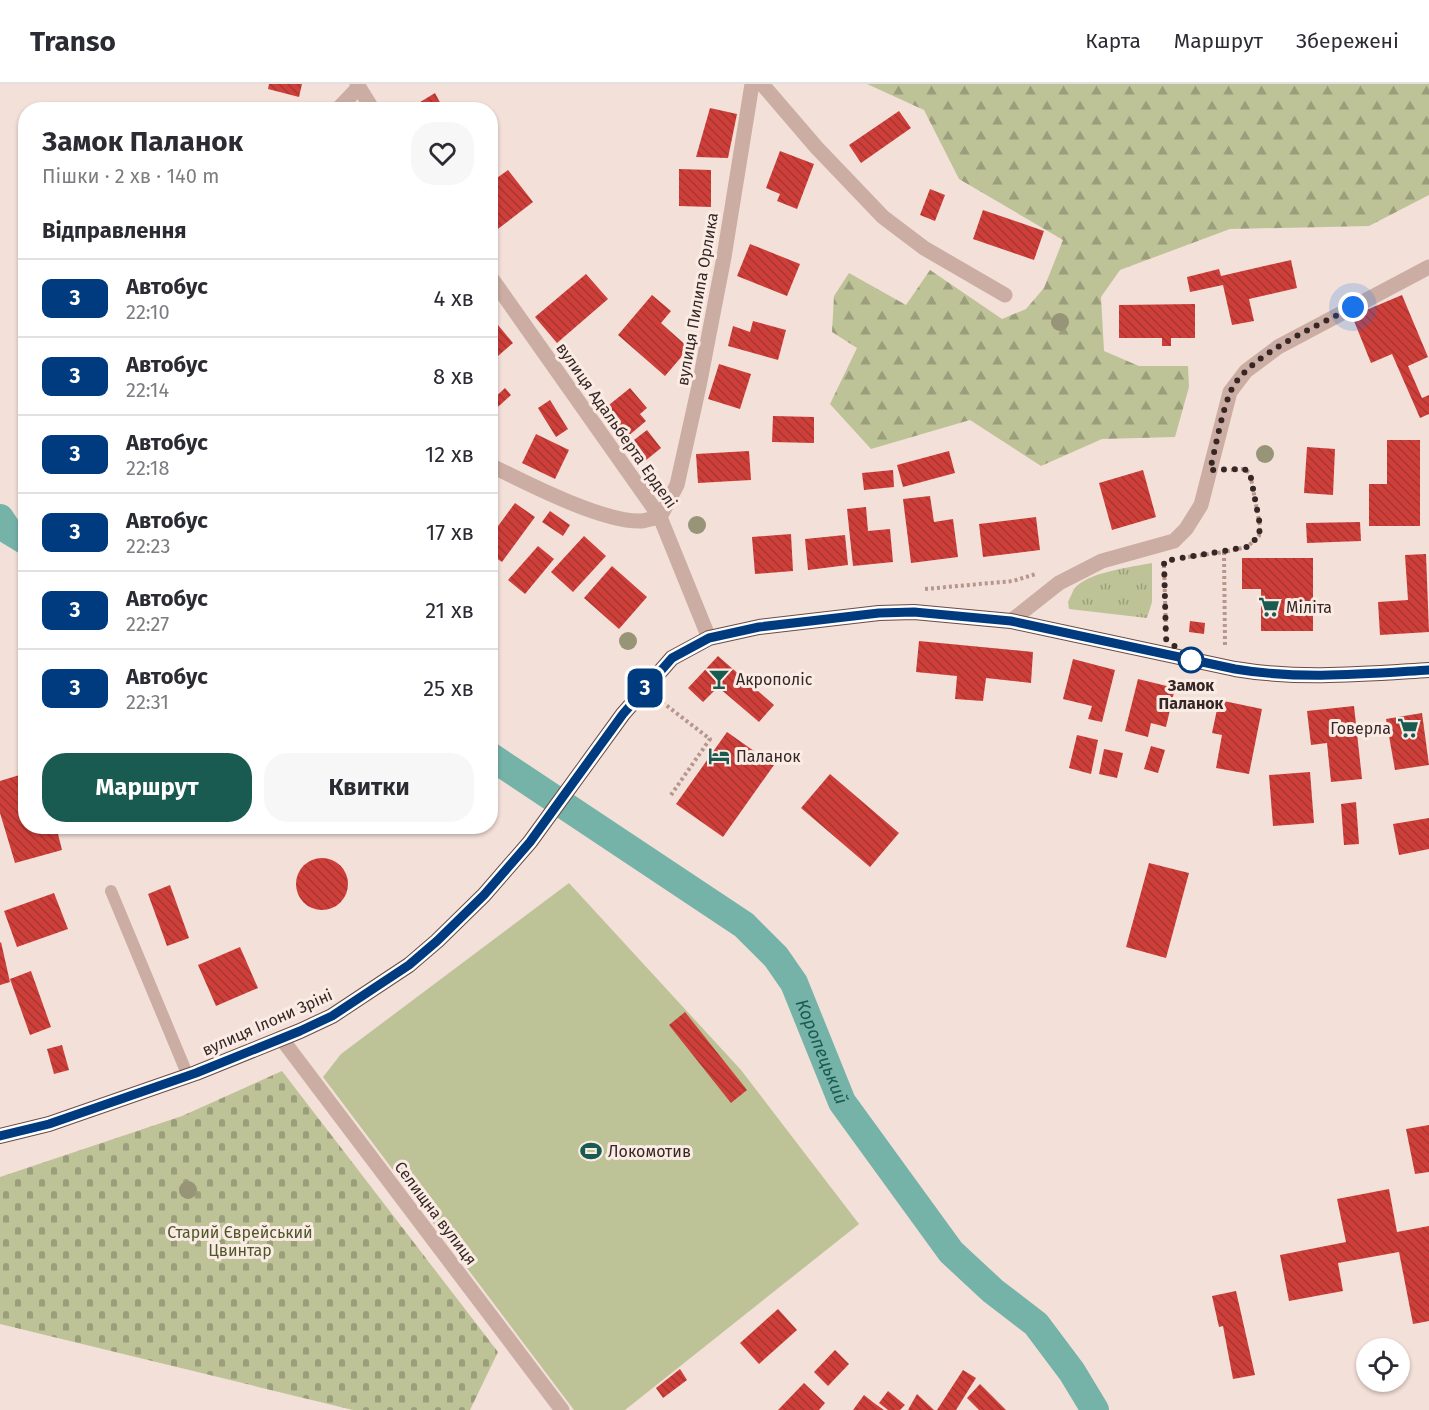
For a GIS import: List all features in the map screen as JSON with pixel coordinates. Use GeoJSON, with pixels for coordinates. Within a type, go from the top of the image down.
{"type":"FeatureCollection","features":[{"type":"Feature","properties":{"kind":"highway","name":"вулиця Ілони Зріні"},"geometry":{"type":"LineString","coordinates":[[0,1136],[49,1124],[188,1076],[281,1038],[332,1016],[409,965],[484,895],[530,842],[623,714],[672,658],[709,638],[759,627],[879,613],[914,612],[1011,621],[1265,674],[1301,677],[1429,670]]}},
{"type":"Feature","properties":{"kind":"street","name":"вулиця Пилипа Орлика"},"geometry":{"type":"LineString","coordinates":[[660,517],[677,485],[699,386],[724,257],[752,84]]}},
{"type":"Feature","properties":{"kind":"street"},"geometry":{"type":"LineString","coordinates":[[762,84],[817,148],[883,217],[924,248],[1005,295]]}},
{"type":"Feature","properties":{"kind":"street"},"geometry":{"type":"LineString","coordinates":[[344,102],[357,86],[368,102]]}},
{"type":"Feature","properties":{"kind":"street"},"geometry":{"type":"LineString","coordinates":[[1011,621],[1059,583],[1102,561],[1174,541],[1186,529],[1201,505],[1230,392],[1246,370],[1278,347],[1429,267]]}},
{"type":"Feature","properties":{"kind":"street","name":"вулиця Адальберта Ерделі"},"geometry":{"type":"LineString","coordinates":[[498,287],[660,517],[709,638]]}},
{"type":"Feature","properties":{"kind":"street"},"geometry":{"type":"LineString","coordinates":[[498,469],[539,489],[620,519],[642,521],[660,517]]}},
{"type":"Feature","properties":{"kind":"street","name":"Селищна вулиця"},"geometry":{"type":"LineString","coordinates":[[281,1038],[562,1410]]}},
{"type":"Feature","properties":{"kind":"lane"},"geometry":{"type":"LineString","coordinates":[[111,891],[188,1076]]}},
{"type":"Feature","properties":{"kind":"path"},"geometry":{"type":"LineString","coordinates":[[1181,558],[1247,547],[1259,536],[1260,525],[1250,473],[1244,469],[1210,470]]}},
{"type":"Feature","properties":{"kind":"path"},"geometry":{"type":"LineString","coordinates":[[1224,552],[1225,652]]}},
{"type":"Feature","properties":{"kind":"path"},"geometry":{"type":"LineString","coordinates":[[1164,561],[1166,639]]}},
{"type":"Feature","properties":{"kind":"path"},"geometry":{"type":"LineString","coordinates":[[916,590],[1013,581],[1042,572]]}},
{"type":"Feature","properties":{"kind":"path"},"geometry":{"type":"LineString","coordinates":[[659,700],[710,739],[671,795]]}},
{"type":"Feature","properties":{"kind":"green space"},"geometry":{"type":"Polygon","coordinates":[[[867,84],[1429,84],[1429,195],[1369,226],[1230,229],[1120,270],[1101,297],[1104,351],[1139,366],[1188,366],[1189,387],[1175,437],[1102,439],[1041,466],[970,420],[871,449],[830,404],[857,348],[832,332],[834,296],[849,273],[906,305],[930,270],[1002,319],[1026,309],[1044,288],[1063,240],[959,179],[924,110],[867,84]]]}},
{"type":"Feature","properties":{"kind":"green space"},"geometry":{"type":"Polygon","coordinates":[[[1152,563],[1152,602],[1147,618],[1069,609],[1068,602],[1074,589],[1089,578],[1110,571],[1152,563]]]}},
{"type":"Feature","properties":{"kind":"green space","name":"Локомотив"},"geometry":{"type":"Polygon","coordinates":[[[569,883],[741,1070],[859,1224],[625,1410],[574,1410],[323,1077],[341,1054],[569,883]]]}},
{"type":"Feature","properties":{"kind":"green space","name":"Старий Єврейський Цвинтар"},"geometry":{"type":"Polygon","coordinates":[[[282,1071],[498,1352],[470,1410],[353,1410],[0,1324],[0,1177],[182,1116],[282,1071]]]}},
{"type":"Feature","properties":{"kind":"building"},"geometry":{"type":"Polygon","coordinates":[[[269,84],[302,84],[299,97],[268,89],[269,84]]]}},
{"type":"Feature","properties":{"kind":"building"},"geometry":{"type":"Polygon","coordinates":[[[435,93],[440,102],[420,102],[435,93]]]}},
{"type":"Feature","properties":{"kind":"building"},"geometry":{"type":"Polygon","coordinates":[[[710,108],[737,114],[728,158],[696,157],[710,108]]]}},
{"type":"Feature","properties":{"kind":"building"},"geometry":{"type":"Polygon","coordinates":[[[899,111],[911,128],[861,163],[849,145],[899,111]]]}},
{"type":"Feature","properties":{"kind":"building"},"geometry":{"type":"Polygon","coordinates":[[[780,151],[814,164],[797,209],[777,201],[780,194],[766,188],[780,151]]]}},
{"type":"Feature","properties":{"kind":"building"},"geometry":{"type":"Polygon","coordinates":[[[679,169],[711,170],[711,207],[679,206],[679,169]]]}},
{"type":"Feature","properties":{"kind":"building"},"geometry":{"type":"Polygon","coordinates":[[[508,170],[533,202],[498,229],[498,177],[508,170]]]}},
{"type":"Feature","properties":{"kind":"building"},"geometry":{"type":"Polygon","coordinates":[[[930,189],[945,195],[935,221],[920,215],[930,189]]]}},
{"type":"Feature","properties":{"kind":"building"},"geometry":{"type":"Polygon","coordinates":[[[983,210],[1044,231],[1034,260],[973,239],[983,210]]]}},
{"type":"Feature","properties":{"kind":"building"},"geometry":{"type":"Polygon","coordinates":[[[750,244],[800,264],[787,296],[737,276],[750,244]]]}},
{"type":"Feature","properties":{"kind":"building"},"geometry":{"type":"Polygon","coordinates":[[[1291,260],[1297,288],[1249,299],[1254,321],[1232,325],[1223,285],[1190,292],[1187,277],[1219,269],[1221,276],[1291,260]]]}},
{"type":"Feature","properties":{"kind":"building"},"geometry":{"type":"Polygon","coordinates":[[[586,274],[608,299],[557,343],[535,317],[586,274]]]}},
{"type":"Feature","properties":{"kind":"building"},"geometry":{"type":"Polygon","coordinates":[[[652,295],[671,311],[661,323],[689,348],[665,376],[618,335],[652,295]]]}},
{"type":"Feature","properties":{"kind":"building"},"geometry":{"type":"Polygon","coordinates":[[[1402,295],[1428,357],[1408,366],[1422,398],[1429,395],[1429,414],[1420,418],[1392,354],[1371,363],[1352,316],[1402,295]]]}},
{"type":"Feature","properties":{"kind":"building"},"geometry":{"type":"Polygon","coordinates":[[[1195,304],[1195,338],[1171,338],[1171,346],[1162,346],[1162,338],[1119,338],[1119,305],[1195,304]]]}},
{"type":"Feature","properties":{"kind":"building"},"geometry":{"type":"Polygon","coordinates":[[[753,321],[786,330],[778,360],[728,346],[733,326],[750,332],[753,321]]]}},
{"type":"Feature","properties":{"kind":"building"},"geometry":{"type":"Polygon","coordinates":[[[498,325],[513,343],[498,356],[498,325]]]}},
{"type":"Feature","properties":{"kind":"building"},"geometry":{"type":"Polygon","coordinates":[[[719,364],[751,374],[740,409],[708,399],[719,364]]]}},
{"type":"Feature","properties":{"kind":"building"},"geometry":{"type":"Polygon","coordinates":[[[505,388],[511,395],[498,407],[498,395],[505,388]]]}},
{"type":"Feature","properties":{"kind":"building"},"geometry":{"type":"Polygon","coordinates":[[[630,388],[647,408],[640,414],[646,421],[627,437],[604,409],[630,388]]]}},
{"type":"Feature","properties":{"kind":"building"},"geometry":{"type":"Polygon","coordinates":[[[550,400],[568,429],[556,437],[538,408],[550,400]]]}},
{"type":"Feature","properties":{"kind":"building"},"geometry":{"type":"Polygon","coordinates":[[[773,416],[814,417],[814,443],[772,442],[773,416]]]}},
{"type":"Feature","properties":{"kind":"building"},"geometry":{"type":"Polygon","coordinates":[[[647,430],[661,448],[645,461],[630,443],[647,430]]]}},
{"type":"Feature","properties":{"kind":"building"},"geometry":{"type":"Polygon","coordinates":[[[536,434],[569,450],[555,479],[522,463],[536,434]]]}},
{"type":"Feature","properties":{"kind":"building"},"geometry":{"type":"Polygon","coordinates":[[[1387,440],[1420,440],[1420,526],[1369,526],[1369,484],[1387,484],[1387,440]]]}},
{"type":"Feature","properties":{"kind":"building"},"geometry":{"type":"Polygon","coordinates":[[[1307,447],[1335,449],[1333,495],[1304,493],[1307,447]]]}},
{"type":"Feature","properties":{"kind":"building"},"geometry":{"type":"Polygon","coordinates":[[[749,451],[751,480],[698,483],[696,454],[749,451]]]}},
{"type":"Feature","properties":{"kind":"building"},"geometry":{"type":"Polygon","coordinates":[[[949,451],[955,473],[903,487],[897,465],[949,451]]]}},
{"type":"Feature","properties":{"kind":"building"},"geometry":{"type":"Polygon","coordinates":[[[893,470],[894,487],[864,490],[862,473],[893,470]]]}},
{"type":"Feature","properties":{"kind":"building"},"geometry":{"type":"Polygon","coordinates":[[[1143,470],[1156,517],[1112,530],[1099,483],[1143,470]]]}},
{"type":"Feature","properties":{"kind":"building"},"geometry":{"type":"Polygon","coordinates":[[[930,496],[934,522],[953,519],[958,557],[911,563],[903,499],[930,496]]]}},
{"type":"Feature","properties":{"kind":"building"},"geometry":{"type":"Polygon","coordinates":[[[515,503],[535,517],[502,562],[498,559],[498,526],[515,503]]]}},
{"type":"Feature","properties":{"kind":"building"},"geometry":{"type":"Polygon","coordinates":[[[866,507],[868,531],[890,529],[893,562],[853,566],[847,509],[866,507]]]}},
{"type":"Feature","properties":{"kind":"building"},"geometry":{"type":"Polygon","coordinates":[[[550,511],[570,525],[563,536],[542,522],[550,511]]]}},
{"type":"Feature","properties":{"kind":"building"},"geometry":{"type":"Polygon","coordinates":[[[1036,517],[1040,550],[983,557],[979,524],[1036,517]]]}},
{"type":"Feature","properties":{"kind":"building"},"geometry":{"type":"Polygon","coordinates":[[[1360,522],[1361,541],[1307,543],[1306,523],[1360,522]]]}},
{"type":"Feature","properties":{"kind":"building"},"geometry":{"type":"Polygon","coordinates":[[[791,534],[793,571],[755,574],[752,537],[791,534]]]}},
{"type":"Feature","properties":{"kind":"building"},"geometry":{"type":"Polygon","coordinates":[[[845,535],[848,565],[808,570],[805,539],[845,535]]]}},
{"type":"Feature","properties":{"kind":"building"},"geometry":{"type":"Polygon","coordinates":[[[584,536],[606,556],[573,592],[551,572],[584,536]]]}},
{"type":"Feature","properties":{"kind":"building"},"geometry":{"type":"Polygon","coordinates":[[[538,546],[554,559],[525,594],[508,580],[538,546]]]}},
{"type":"Feature","properties":{"kind":"building"},"geometry":{"type":"Polygon","coordinates":[[[1426,554],[1429,632],[1380,635],[1378,602],[1408,600],[1405,555],[1426,554]]]}},
{"type":"Feature","properties":{"kind":"building"},"geometry":{"type":"Polygon","coordinates":[[[1242,558],[1313,558],[1313,631],[1261,631],[1261,589],[1242,589],[1242,558]]]}},
{"type":"Feature","properties":{"kind":"building"},"geometry":{"type":"Polygon","coordinates":[[[612,566],[647,597],[619,629],[584,598],[612,566]]]}},
{"type":"Feature","properties":{"kind":"building"},"geometry":{"type":"Polygon","coordinates":[[[1190,621],[1205,623],[1204,634],[1189,632],[1190,621]]]}},
{"type":"Feature","properties":{"kind":"building"},"geometry":{"type":"Polygon","coordinates":[[[919,641],[1033,652],[1031,683],[986,678],[983,701],[955,699],[957,676],[916,672],[919,641]]]}},
{"type":"Feature","properties":{"kind":"building"},"geometry":{"type":"Polygon","coordinates":[[[718,656],[774,705],[759,722],[718,687],[703,702],[688,688],[718,656]]]}},
{"type":"Feature","properties":{"kind":"building"},"geometry":{"type":"Polygon","coordinates":[[[1073,659],[1115,670],[1102,722],[1088,719],[1092,706],[1063,699],[1073,659]]]}},
{"type":"Feature","properties":{"kind":"building"},"geometry":{"type":"Polygon","coordinates":[[[1138,679],[1175,688],[1166,727],[1151,723],[1148,737],[1125,731],[1138,679]]]}},
{"type":"Feature","properties":{"kind":"building"},"geometry":{"type":"Polygon","coordinates":[[[1219,700],[1262,709],[1249,774],[1216,768],[1222,735],[1212,733],[1219,700]]]}},
{"type":"Feature","properties":{"kind":"building"},"geometry":{"type":"Polygon","coordinates":[[[1354,706],[1362,779],[1331,782],[1327,743],[1311,745],[1307,711],[1354,706]]]}},
{"type":"Feature","properties":{"kind":"building"},"geometry":{"type":"Polygon","coordinates":[[[1422,713],[1429,765],[1395,770],[1386,719],[1422,713]]]}},
{"type":"Feature","properties":{"kind":"building"},"geometry":{"type":"Polygon","coordinates":[[[727,732],[774,765],[723,837],[676,804],[727,732]]]}},
{"type":"Feature","properties":{"kind":"building"},"geometry":{"type":"Polygon","coordinates":[[[1077,735],[1098,740],[1091,774],[1069,768],[1077,735]]]}},
{"type":"Feature","properties":{"kind":"building"},"geometry":{"type":"Polygon","coordinates":[[[1151,746],[1165,750],[1158,773],[1144,769],[1151,746]]]}},
{"type":"Feature","properties":{"kind":"building"},"geometry":{"type":"Polygon","coordinates":[[[1104,749],[1123,753],[1117,778],[1099,774],[1104,749]]]}},
{"type":"Feature","properties":{"kind":"building"},"geometry":{"type":"Polygon","coordinates":[[[1310,772],[1314,823],[1273,826],[1269,775],[1310,772]]]}},
{"type":"Feature","properties":{"kind":"building"},"geometry":{"type":"Polygon","coordinates":[[[830,774],[899,833],[870,867],[801,808],[830,774]]]}},
{"type":"Feature","properties":{"kind":"building"},"geometry":{"type":"Polygon","coordinates":[[[18,775],[18,834],[58,834],[62,850],[15,863],[0,813],[0,781],[18,775]]]}},
{"type":"Feature","properties":{"kind":"building"},"geometry":{"type":"Polygon","coordinates":[[[1356,802],[1359,844],[1344,845],[1341,804],[1356,802]]]}},
{"type":"Feature","properties":{"kind":"building"},"geometry":{"type":"Polygon","coordinates":[[[1429,818],[1429,849],[1399,855],[1393,824],[1429,818]]]}},
{"type":"Feature","properties":{"kind":"building"},"geometry":{"type":"Polygon","coordinates":[[[317,858],[327,858],[341,865],[348,884],[341,903],[327,910],[317,910],[307,906],[300,899],[296,889],[296,879],[300,869],[307,862],[317,858]]]}},
{"type":"Feature","properties":{"kind":"building"},"geometry":{"type":"Polygon","coordinates":[[[1149,863],[1189,873],[1166,958],[1126,947],[1149,863]]]}},
{"type":"Feature","properties":{"kind":"building"},"geometry":{"type":"Polygon","coordinates":[[[170,885],[189,938],[167,946],[148,894],[170,885]]]}},
{"type":"Feature","properties":{"kind":"building"},"geometry":{"type":"Polygon","coordinates":[[[54,893],[68,929],[17,947],[4,911],[54,893]]]}},
{"type":"Feature","properties":{"kind":"building"},"geometry":{"type":"Polygon","coordinates":[[[0,943],[10,982],[0,985],[0,943]]]}},
{"type":"Feature","properties":{"kind":"building"},"geometry":{"type":"Polygon","coordinates":[[[240,947],[258,988],[216,1006],[198,965],[240,947]]]}},
{"type":"Feature","properties":{"kind":"building"},"geometry":{"type":"Polygon","coordinates":[[[31,971],[51,1027],[30,1035],[10,979],[31,971]]]}},
{"type":"Feature","properties":{"kind":"building"},"geometry":{"type":"Polygon","coordinates":[[[685,1012],[747,1090],[731,1103],[669,1025],[685,1012]]]}},
{"type":"Feature","properties":{"kind":"building"},"geometry":{"type":"Polygon","coordinates":[[[62,1045],[69,1070],[54,1074],[47,1049],[62,1045]]]}},
{"type":"Feature","properties":{"kind":"building"},"geometry":{"type":"Polygon","coordinates":[[[1429,1125],[1429,1172],[1415,1174],[1406,1129],[1429,1125]]]}},
{"type":"Feature","properties":{"kind":"building"},"geometry":{"type":"Polygon","coordinates":[[[1389,1189],[1397,1232],[1429,1226],[1429,1321],[1413,1324],[1399,1252],[1338,1263],[1343,1291],[1289,1301],[1280,1255],[1346,1242],[1337,1199],[1389,1189]]]}},
{"type":"Feature","properties":{"kind":"building"},"geometry":{"type":"Polygon","coordinates":[[[1236,1291],[1255,1375],[1233,1379],[1223,1326],[1219,1327],[1212,1296],[1236,1291]]]}},
{"type":"Feature","properties":{"kind":"building"},"geometry":{"type":"Polygon","coordinates":[[[778,1309],[797,1330],[759,1364],[740,1343],[778,1309]]]}},
{"type":"Feature","properties":{"kind":"building"},"geometry":{"type":"Polygon","coordinates":[[[835,1350],[849,1364],[828,1386],[814,1372],[835,1350]]]}},
{"type":"Feature","properties":{"kind":"building"},"geometry":{"type":"Polygon","coordinates":[[[680,1369],[687,1380],[663,1398],[656,1388],[680,1369]]]}},
{"type":"Feature","properties":{"kind":"building"},"geometry":{"type":"Polygon","coordinates":[[[963,1370],[976,1378],[956,1410],[937,1410],[963,1370]]]}},
{"type":"Feature","properties":{"kind":"building"},"geometry":{"type":"Polygon","coordinates":[[[804,1383],[825,1403],[819,1410],[778,1410],[804,1383]]]}},
{"type":"Feature","properties":{"kind":"building"},"geometry":{"type":"Polygon","coordinates":[[[980,1384],[1006,1410],[979,1410],[967,1398],[980,1384]]]}},
{"type":"Feature","properties":{"kind":"building"},"geometry":{"type":"Polygon","coordinates":[[[888,1391],[905,1405],[900,1410],[888,1410],[879,1403],[888,1391]]]}},
{"type":"Feature","properties":{"kind":"building"},"geometry":{"type":"Polygon","coordinates":[[[917,1394],[934,1410],[908,1410],[917,1394]]]}},
{"type":"Feature","properties":{"kind":"building"},"geometry":{"type":"Polygon","coordinates":[[[864,1395],[874,1403],[884,1410],[853,1410],[864,1395]]]}},
{"type":"Feature","properties":{"kind":"waterway","name":"Коропецький"},"geometry":{"type":"LineString","coordinates":[[0,518],[8,530],[18,536]]}},
{"type":"Feature","properties":{"kind":"waterway","name":"Коропецький"},"geometry":{"type":"LineString","coordinates":[[498,761],[744,925],[776,957],[794,983],[842,1102],[951,1252],[993,1291],[1036,1324],[1072,1372],[1095,1410]]}},
{"type":"Feature","properties":{"kind":"bus line","name":"3"},"geometry":{"type":"LineString","coordinates":[[0,1136],[49,1124],[196,1073],[332,1016],[375,989],[409,965],[437,941],[484,895],[530,842],[623,714],[672,658],[709,638],[759,627],[879,613],[914,612],[1011,621],[1265,674],[1301,677],[1429,670]]}},
{"type":"Feature","properties":{"kind":"place","name":"Міліта"},"geometry":{"type":"Point","coordinates":[1269,607]}},
{"type":"Feature","properties":{"kind":"place","name":"Замок Паланок"},"geometry":{"type":"Point","coordinates":[1191,660]}},
{"type":"Feature","properties":{"kind":"place","name":"Акрополіс"},"geometry":{"type":"Point","coordinates":[719,679]}},
{"type":"Feature","properties":{"kind":"place","name":"Говерла"},"geometry":{"type":"Point","coordinates":[1408,728]}},
{"type":"Feature","properties":{"kind":"place","name":"Паланок"},"geometry":{"type":"Point","coordinates":[719,756]}},
{"type":"Feature","properties":{"kind":"place","name":"Локомотив"},"geometry":{"type":"Point","coordinates":[591,1151]}},
{"type":"Feature","properties":{"kind":"route"},"geometry":{"type":"LineString","coordinates":[[1191,660],[1166,639],[1164,561],[1247,547],[1259,536],[1260,525],[1250,473],[1244,469],[1210,470],[1230,392],[1246,370],[1278,347],[1353,307]]}}]}
